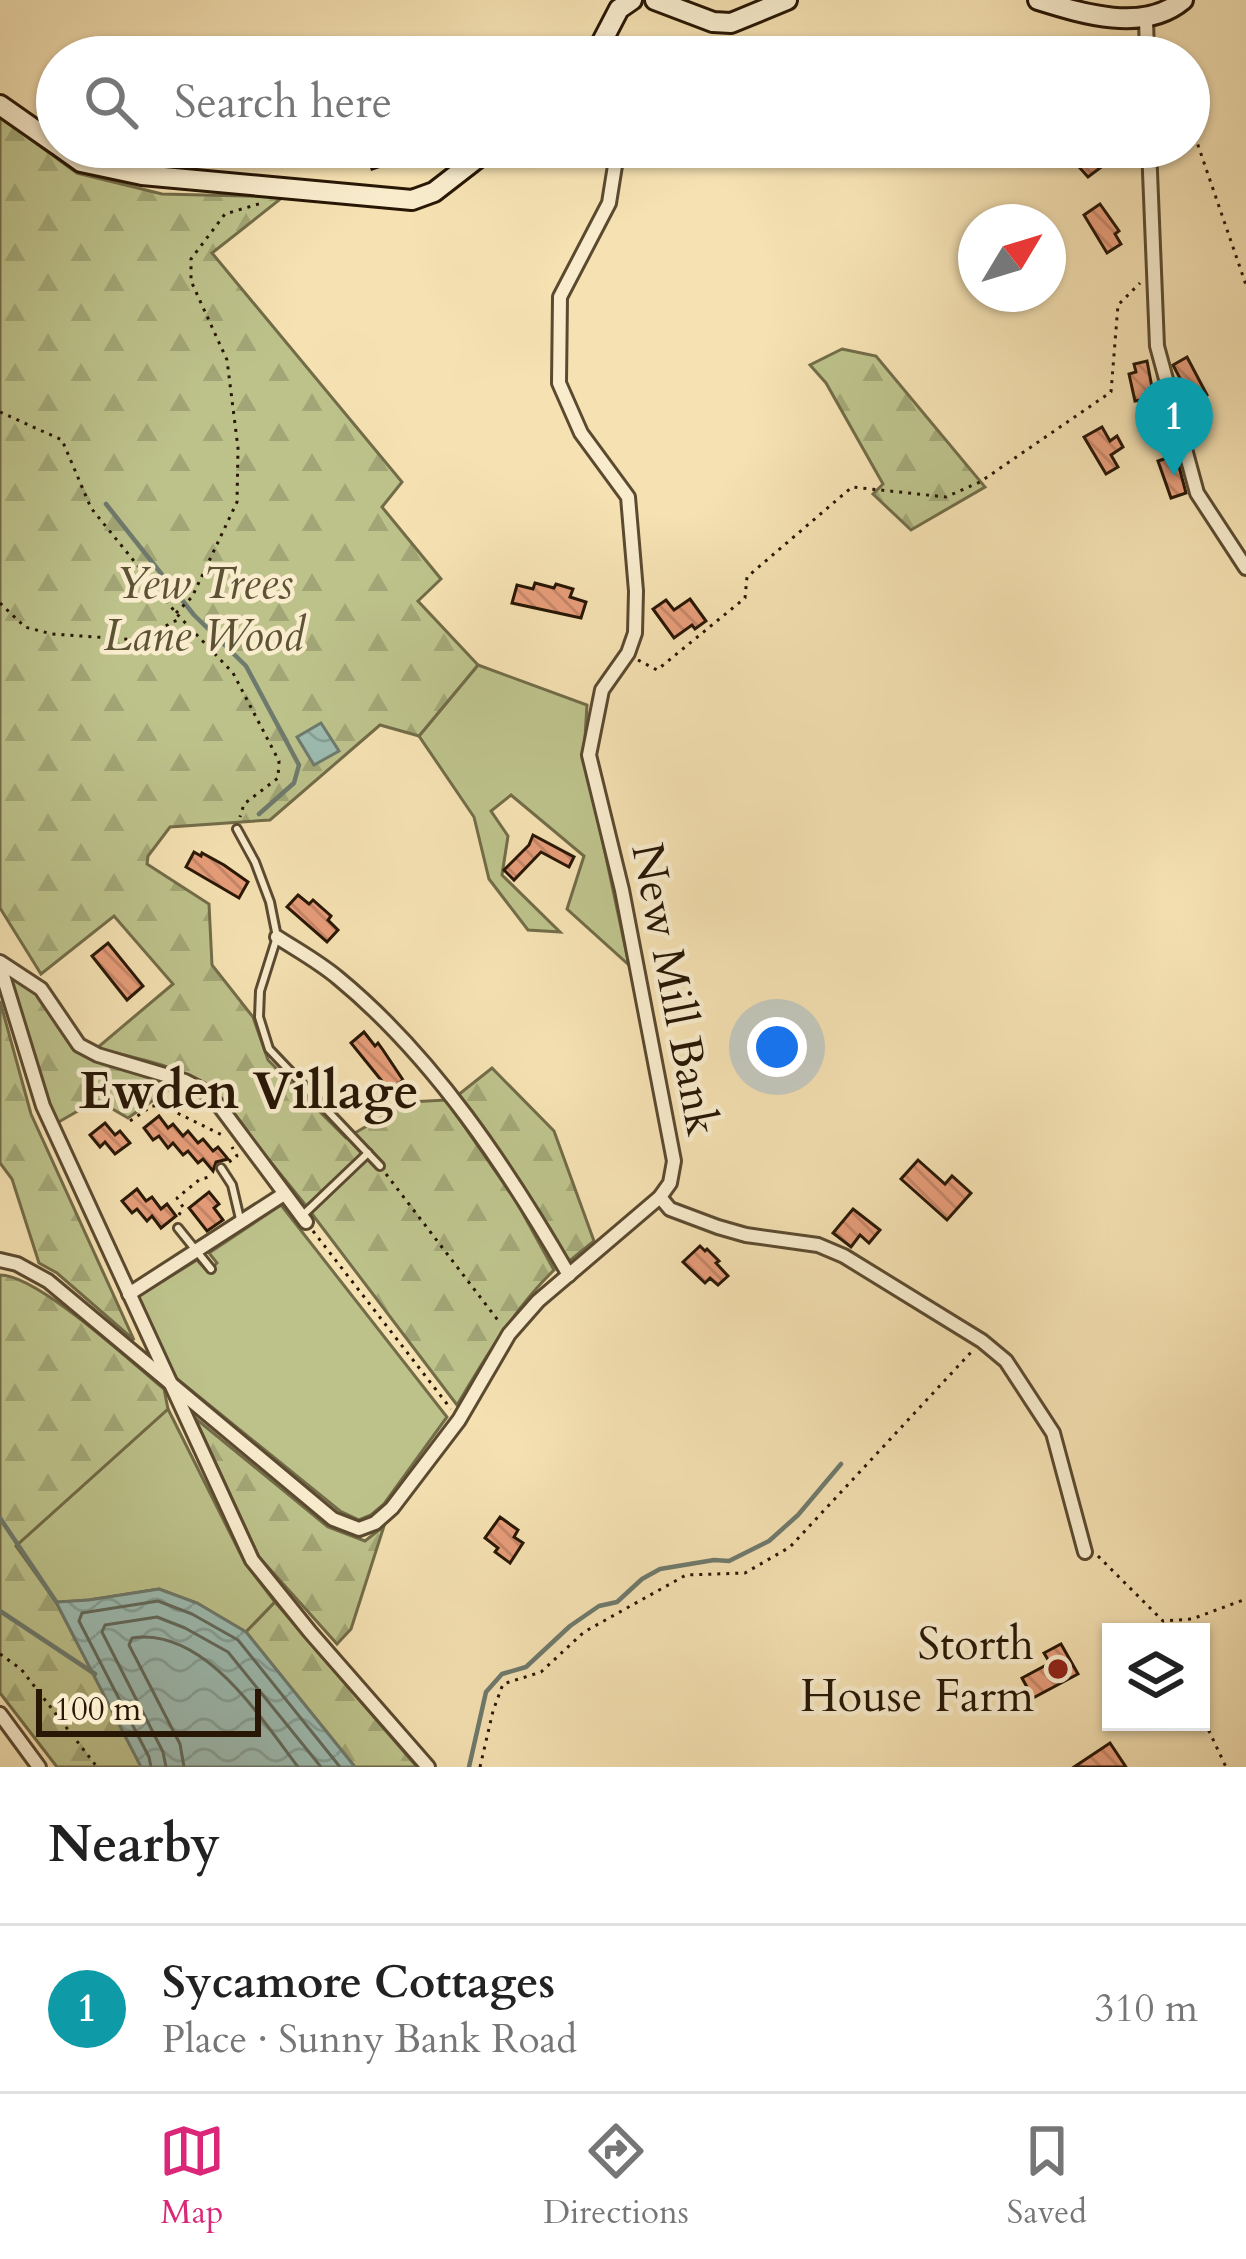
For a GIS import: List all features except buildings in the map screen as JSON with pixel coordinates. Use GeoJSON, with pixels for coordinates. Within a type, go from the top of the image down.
{"type":"FeatureCollection","features":[{"type":"Feature","properties":{"kind":"street"},"geometry":{"type":"LineString","coordinates":[[608,36],[619,9],[632,0]]}},
{"type":"Feature","properties":{"kind":"street"},"geometry":{"type":"LineString","coordinates":[[655,0],[713,22],[731,23],[788,0]]}},
{"type":"Feature","properties":{"kind":"street"},"geometry":{"type":"LineString","coordinates":[[1038,0],[1115,18],[1146,19],[1184,0]]}},
{"type":"Feature","properties":{"kind":"street"},"geometry":{"type":"LineString","coordinates":[[1146,19],[1146,36]]}},
{"type":"Feature","properties":{"kind":"street"},"geometry":{"type":"LineString","coordinates":[[0,105],[36,130]]}},
{"type":"Feature","properties":{"kind":"street"},"geometry":{"type":"LineString","coordinates":[[109,168],[412,200],[434,192],[465,168]]}},
{"type":"Feature","properties":{"kind":"street","name":"New Mill Bank"},"geometry":{"type":"LineString","coordinates":[[0,1260],[48,1281],[333,1519],[359,1529],[392,1508],[459,1420],[509,1334],[538,1301],[660,1198],[670,1183],[674,1161],[622,890],[590,755],[602,690],[628,652],[634,633],[636,591],[628,497],[581,434],[560,383],[560,297],[609,203],[615,168]]}},
{"type":"Feature","properties":{"kind":"street"},"geometry":{"type":"LineString","coordinates":[[1150,168],[1157,346],[1197,493],[1246,568]]}},
{"type":"Feature","properties":{"kind":"street"},"geometry":{"type":"LineString","coordinates":[[277,937],[336,976],[384,1020],[442,1086],[539,1223],[568,1275]]}},
{"type":"Feature","properties":{"kind":"street"},"geometry":{"type":"LineString","coordinates":[[0,964],[41,989],[79,1045],[204,1091],[304,1219]]}},
{"type":"Feature","properties":{"kind":"street"},"geometry":{"type":"LineString","coordinates":[[0,964],[43,1106],[252,1561],[428,1767]]}},
{"type":"Feature","properties":{"kind":"street"},"geometry":{"type":"LineString","coordinates":[[129,1294],[284,1194]]}},
{"type":"Feature","properties":{"kind":"street"},"geometry":{"type":"LineString","coordinates":[[660,1198],[670,1209],[718,1227],[818,1245],[844,1256],[1006,1360],[1053,1433],[1084,1552]]}},
{"type":"Feature","properties":{"kind":"street"},"geometry":{"type":"LineString","coordinates":[[0,1714],[40,1767]]}},
{"type":"Feature","properties":{"kind":"lane"},"geometry":{"type":"LineString","coordinates":[[237,829],[270,902],[277,937],[260,991],[259,1017],[269,1049],[380,1166]]}},
{"type":"Feature","properties":{"kind":"lane"},"geometry":{"type":"LineString","coordinates":[[304,1219],[368,1153]]}},
{"type":"Feature","properties":{"kind":"lane"},"geometry":{"type":"LineString","coordinates":[[220,1168],[232,1186],[240,1222]]}},
{"type":"Feature","properties":{"kind":"lane"},"geometry":{"type":"LineString","coordinates":[[178,1228],[212,1269]]}},
{"type":"Feature","properties":{"kind":"path"},"geometry":{"type":"LineString","coordinates":[[1206,168],[1246,285]]}},
{"type":"Feature","properties":{"kind":"path"},"geometry":{"type":"LineString","coordinates":[[176,613],[192,597],[237,502],[238,448],[227,360],[191,281],[191,260],[225,214],[277,197],[280,188]]}},
{"type":"Feature","properties":{"kind":"path"},"geometry":{"type":"LineString","coordinates":[[633,658],[657,670],[746,598],[747,577],[852,487],[946,497],[980,482],[1111,392],[1118,304],[1154,269]]}},
{"type":"Feature","properties":{"kind":"path"},"geometry":{"type":"LineString","coordinates":[[0,412],[62,440],[91,508],[176,613],[233,674],[279,761],[278,778],[244,804],[237,829]]}},
{"type":"Feature","properties":{"kind":"path"},"geometry":{"type":"LineString","coordinates":[[0,603],[25,627],[52,634],[139,640],[181,618]]}},
{"type":"Feature","properties":{"kind":"path"},"geometry":{"type":"LineString","coordinates":[[130,1121],[152,1106],[163,1106],[224,1136],[237,1156],[177,1198],[183,1208],[178,1228]]}},
{"type":"Feature","properties":{"kind":"path"},"geometry":{"type":"LineString","coordinates":[[380,1166],[509,1334]]}},
{"type":"Feature","properties":{"kind":"path"},"geometry":{"type":"LineString","coordinates":[[304,1219],[459,1420]]}},
{"type":"Feature","properties":{"kind":"path"},"geometry":{"type":"LineString","coordinates":[[480,1767],[503,1684],[542,1672],[584,1632],[686,1576],[745,1573],[790,1547],[982,1341]]}},
{"type":"Feature","properties":{"kind":"path"},"geometry":{"type":"LineString","coordinates":[[1084,1552],[1097,1555],[1163,1621],[1192,1619],[1246,1599]]}},
{"type":"Feature","properties":{"kind":"path"},"geometry":{"type":"LineString","coordinates":[[0,1654],[20,1669],[97,1767]]}},
{"type":"Feature","properties":{"kind":"path"},"geometry":{"type":"LineString","coordinates":[[1209,1731],[1226,1767]]}},
{"type":"Feature","properties":{"kind":"green space","name":"Yew Trees Lane Wood"},"geometry":{"type":"Polygon","coordinates":[[[0,117],[36,143],[36,168],[70,168],[162,194],[283,197],[212,253],[402,482],[382,507],[441,579],[418,601],[478,665],[419,736],[380,725],[270,820],[170,827],[147,864],[209,904],[212,965],[253,1017],[268,1060],[346,1138],[409,1102],[446,1100],[516,1201],[554,1270],[513,1318],[457,1405],[215,1093],[174,1069],[97,1048],[173,984],[114,916],[41,974],[0,908],[0,117]]]}},
{"type":"Feature","properties":{"kind":"green space"},"geometry":{"type":"Polygon","coordinates":[[[842,349],[876,356],[985,487],[911,530],[873,494],[883,484],[826,383],[810,365],[842,349]]]}},
{"type":"Feature","properties":{"kind":"green space"},"geometry":{"type":"Polygon","coordinates":[[[478,665],[587,705],[584,754],[629,965],[567,909],[584,856],[511,795],[491,811],[508,836],[502,875],[560,932],[528,930],[489,879],[474,817],[419,736],[478,665]]]}},
{"type":"Feature","properties":{"kind":"green space"},"geometry":{"type":"Polygon","coordinates":[[[7,973],[39,993],[99,1061],[175,1085],[128,1118],[97,1100],[57,1123],[7,973]]]}},
{"type":"Feature","properties":{"kind":"green space"},"geometry":{"type":"Polygon","coordinates":[[[0,1001],[31,1114],[134,1340],[39,1263],[12,1179],[0,1163],[0,1001]]]}},
{"type":"Feature","properties":{"kind":"green space"},"geometry":{"type":"Polygon","coordinates":[[[492,1068],[554,1131],[594,1241],[567,1263],[551,1230],[458,1095],[492,1068]]]}},
{"type":"Feature","properties":{"kind":"green space"},"geometry":{"type":"Polygon","coordinates":[[[281,1205],[447,1417],[384,1504],[359,1520],[340,1511],[176,1378],[137,1297],[197,1260],[208,1272],[217,1263],[209,1253],[281,1205]]]}},
{"type":"Feature","properties":{"kind":"green space"},"geometry":{"type":"Polygon","coordinates":[[[0,1275],[17,1279],[60,1304],[164,1389],[168,1409],[16,1546],[56,1602],[142,1767],[57,1767],[0,1693],[0,1275]]]}},
{"type":"Feature","properties":{"kind":"green space"},"geometry":{"type":"Polygon","coordinates":[[[168,1409],[245,1563],[275,1602],[246,1632],[197,1603],[159,1589],[49,1603],[13,1548],[168,1409]]]}},
{"type":"Feature","properties":{"kind":"green space"},"geometry":{"type":"Polygon","coordinates":[[[195,1418],[328,1527],[365,1541],[384,1526],[351,1629],[337,1644],[259,1557],[195,1418]]]}},
{"type":"Feature","properties":{"kind":"green space"},"geometry":{"type":"Polygon","coordinates":[[[275,1602],[417,1767],[355,1767],[246,1632],[275,1602]]]}},
{"type":"Feature","properties":{"kind":"water"},"geometry":{"type":"Polygon","coordinates":[[[321,723],[339,751],[314,765],[297,737],[321,723]]]}},
{"type":"Feature","properties":{"kind":"water"},"geometry":{"type":"Polygon","coordinates":[[[159,1589],[197,1603],[246,1632],[355,1767],[141,1767],[56,1602],[159,1589]]]}},
{"type":"Feature","properties":{"kind":"waterway"},"geometry":{"type":"LineString","coordinates":[[106,504],[194,615],[246,666],[299,765],[294,783],[259,814]]}},
{"type":"Feature","properties":{"kind":"waterway"},"geometry":{"type":"LineString","coordinates":[[469,1767],[486,1692],[502,1674],[526,1667],[570,1626],[599,1606],[617,1602],[660,1569],[729,1561],[769,1541],[841,1464]]}},
{"type":"Feature","properties":{"kind":"waterway"},"geometry":{"type":"LineString","coordinates":[[0,1518],[57,1603]]}},
{"type":"Feature","properties":{"kind":"waterway"},"geometry":{"type":"LineString","coordinates":[[0,1611],[95,1674]]}},
{"type":"Feature","properties":{"kind":"place","name":"Sycamore Cottages"},"geometry":{"type":"Point","coordinates":[1174,476]}},
{"type":"Feature","properties":{"kind":"place","name":"Storth House Farm"},"geometry":{"type":"Point","coordinates":[1058,1669]}},
{"type":"Feature","properties":{"kind":"district","name":"Ewden Village"},"geometry":{"type":"Point","coordinates":[249,1090]}}]}
